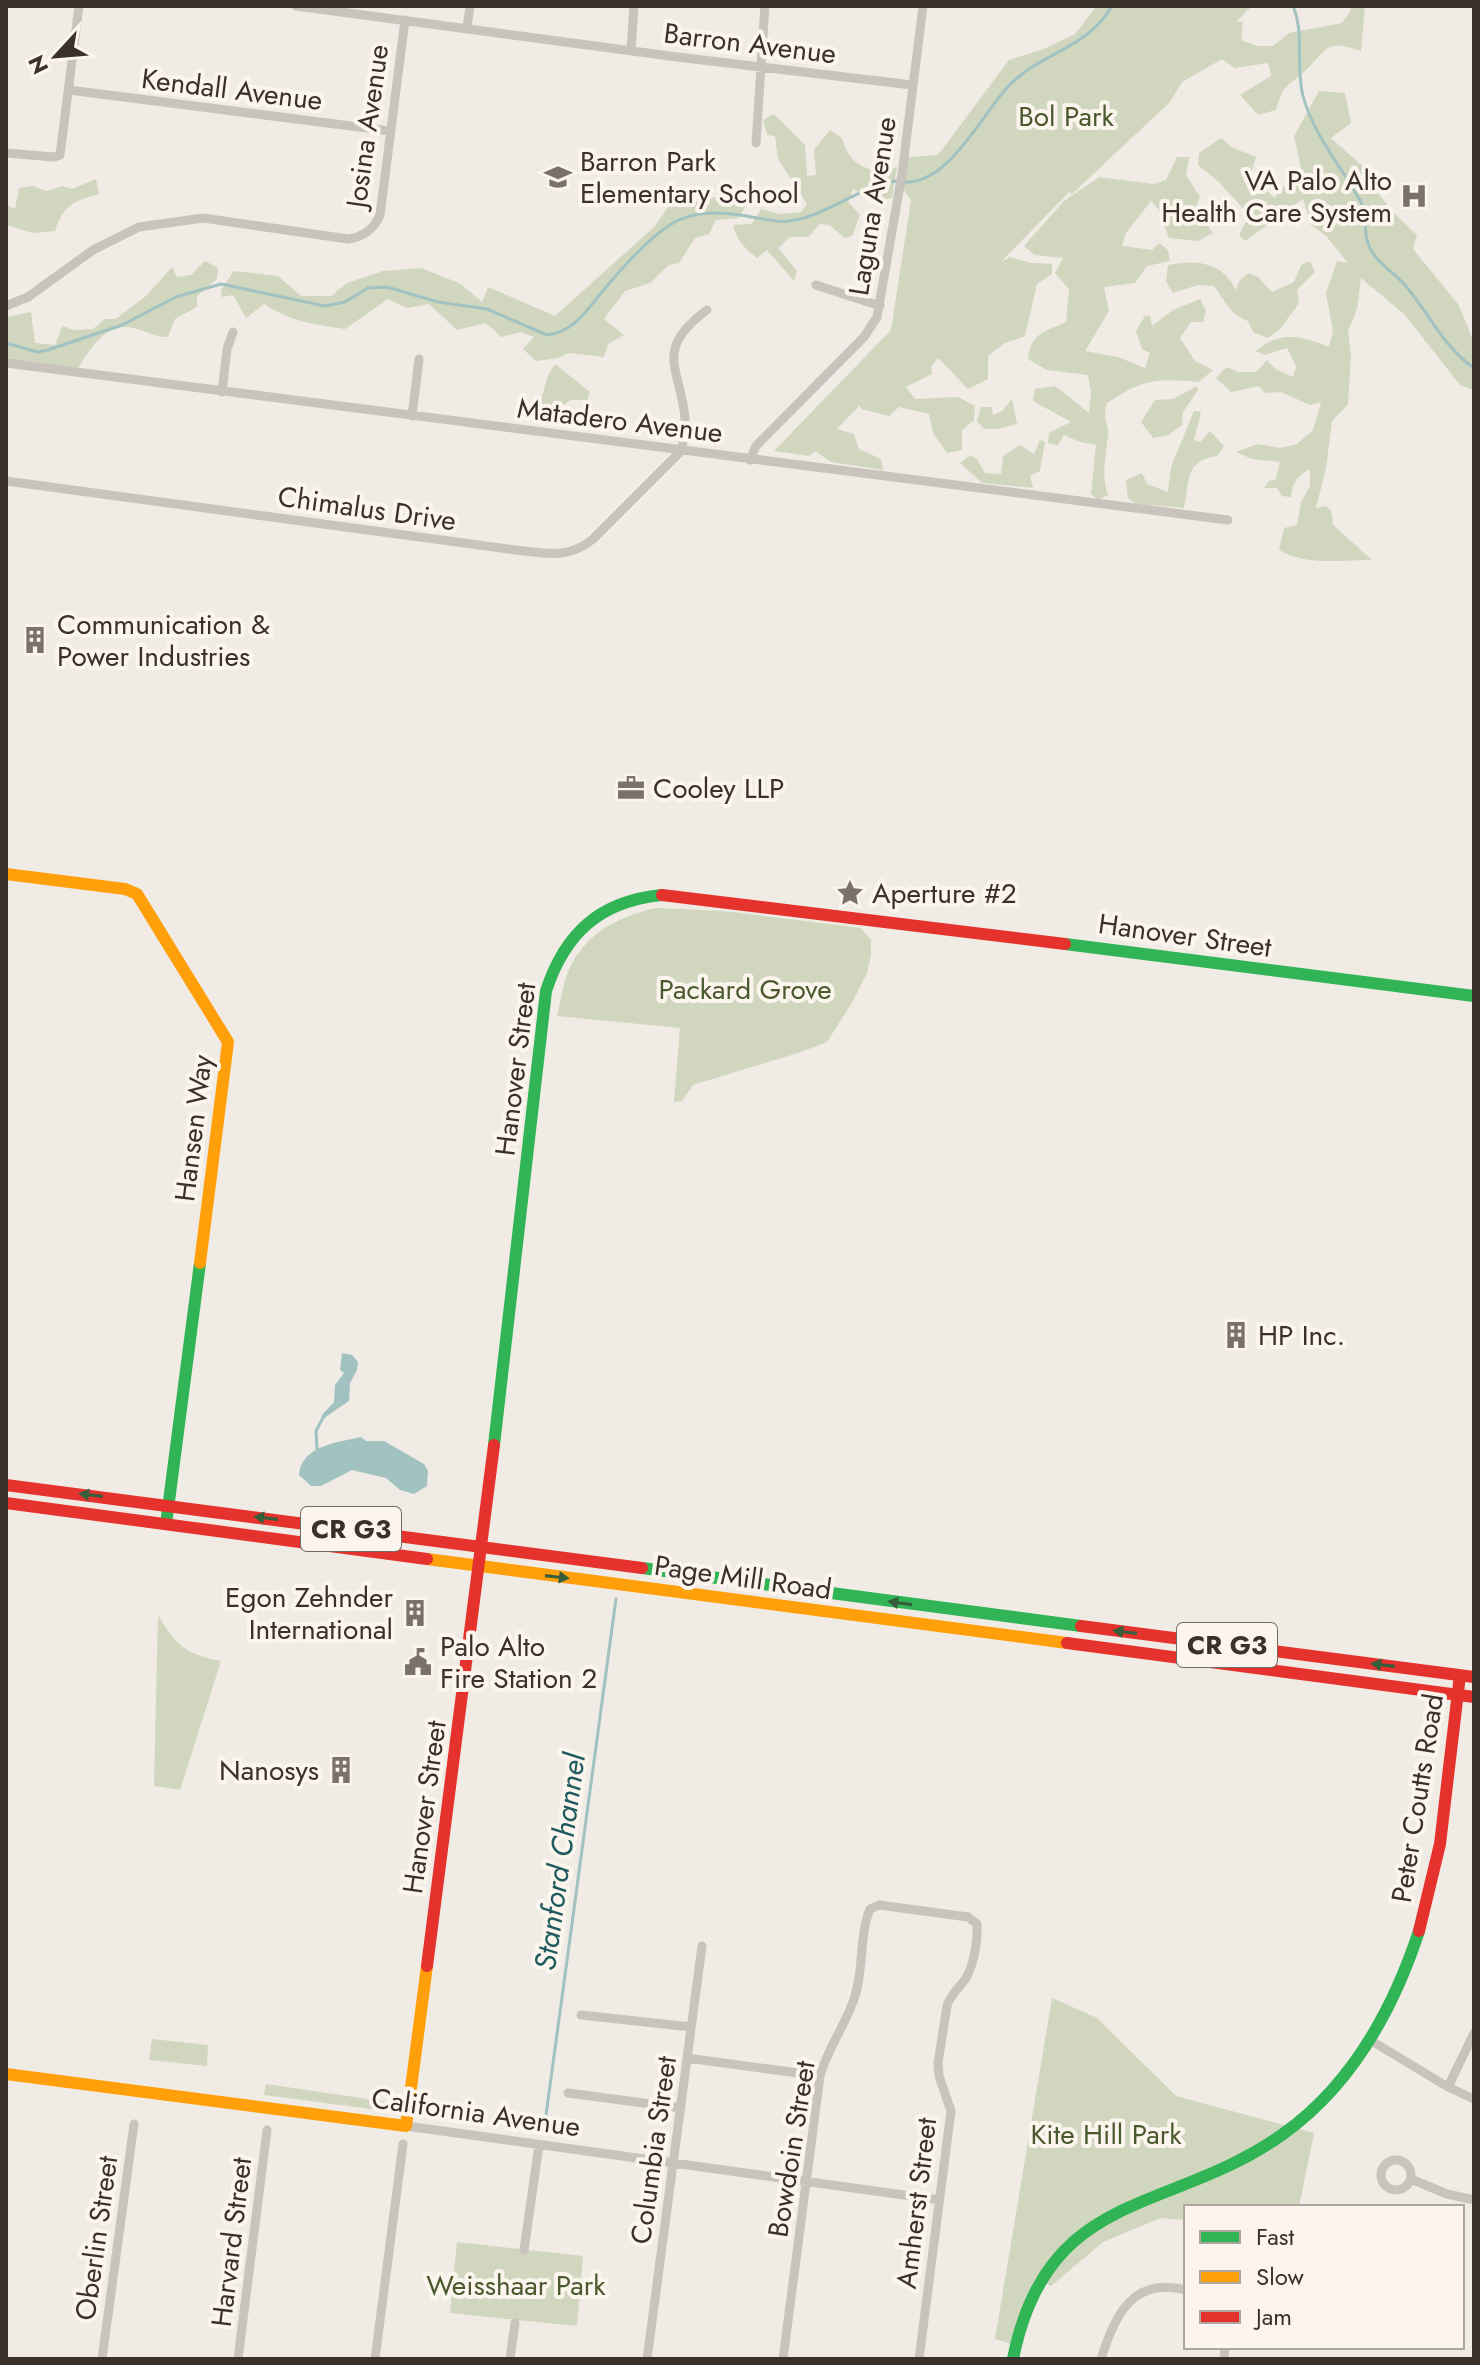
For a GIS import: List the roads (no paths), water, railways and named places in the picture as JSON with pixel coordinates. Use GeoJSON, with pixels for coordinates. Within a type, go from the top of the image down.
{"type":"FeatureCollection","features":[{"type":"Feature","properties":{"kind":"street"},"geometry":{"type":"LineString","coordinates":[[6,153],[60,155],[79,6]]}},
{"type":"Feature","properties":{"kind":"street","name":"Barron Avenue"},"geometry":{"type":"LineString","coordinates":[[296,6],[912,85]]}},
{"type":"Feature","properties":{"kind":"street"},"geometry":{"type":"LineString","coordinates":[[467,28],[470,6]]}},
{"type":"Feature","properties":{"kind":"street"},"geometry":{"type":"LineString","coordinates":[[631,49],[634,6]]}},
{"type":"Feature","properties":{"kind":"street"},"geometry":{"type":"LineString","coordinates":[[756,143],[765,6]]}},
{"type":"Feature","properties":{"kind":"street","name":"Laguna Avenue"},"geometry":{"type":"LineString","coordinates":[[750,460],[756,446],[864,337],[877,317],[900,189],[923,6]]}},
{"type":"Feature","properties":{"kind":"street","name":"Josina Avenue"},"geometry":{"type":"LineString","coordinates":[[6,306],[28,297],[93,250],[139,227],[203,218],[348,239],[361,237],[380,215],[405,20]]}},
{"type":"Feature","properties":{"kind":"street","name":"Kendall Avenue"},"geometry":{"type":"LineString","coordinates":[[69,90],[390,131]]}},
{"type":"Feature","properties":{"kind":"street"},"geometry":{"type":"LineString","coordinates":[[816,285],[880,306]]}},
{"type":"Feature","properties":{"kind":"street"},"geometry":{"type":"LineString","coordinates":[[682,450],[685,418],[673,367],[674,353],[688,324],[707,310]]}},
{"type":"Feature","properties":{"kind":"street"},"geometry":{"type":"LineString","coordinates":[[222,392],[227,349],[233,332]]}},
{"type":"Feature","properties":{"kind":"street"},"geometry":{"type":"LineString","coordinates":[[412,416],[419,359]]}},
{"type":"Feature","properties":{"kind":"street","name":"Matadero Avenue"},"geometry":{"type":"LineString","coordinates":[[6,363],[1228,520]]}},
{"type":"Feature","properties":{"kind":"street","name":"Chimalus Drive"},"geometry":{"type":"LineString","coordinates":[[6,481],[515,550],[567,554],[593,539],[682,450]]}},
{"type":"Feature","properties":{"kind":"street","name":"Hansen Way"},"geometry":{"type":"LineString","coordinates":[[6,874],[125,889],[137,894],[228,1042],[166,1524]]}},
{"type":"Feature","properties":{"kind":"street","name":"Hanover Street"},"geometry":{"type":"LineString","coordinates":[[406,2126],[480,1567],[546,991],[553,966],[567,943],[589,920],[607,909],[649,895],[680,896],[1474,996]]}},
{"type":"Feature","properties":{"kind":"street","name":"Page Mill Road"},"geometry":{"type":"LineString","coordinates":[[6,1485],[1474,1677]]}},
{"type":"Feature","properties":{"kind":"street","name":"Page Mill Road"},"geometry":{"type":"LineString","coordinates":[[6,1503],[1474,1697]]}},
{"type":"Feature","properties":{"kind":"street"},"geometry":{"type":"LineString","coordinates":[[971,1632],[994,1615]]}},
{"type":"Feature","properties":{"kind":"street","name":"Peter Coutts Road"},"geometry":{"type":"LineString","coordinates":[[1013,2359],[1026,2311],[1040,2279],[1066,2247],[1115,2212],[1213,2172],[1271,2143],[1306,2117],[1339,2083],[1370,2040],[1400,1980],[1423,1917],[1436,1867],[1460,1675]]}},
{"type":"Feature","properties":{"kind":"street","name":"Amherst Street"},"geometry":{"type":"LineString","coordinates":[[874,1906],[968,1917],[974,1920],[977,1931],[965,1979],[949,1999],[938,2063],[939,2076],[951,2111],[919,2359]]}},
{"type":"Feature","properties":{"kind":"street","name":"Bowdoin Street"},"geometry":{"type":"LineString","coordinates":[[783,2359],[820,2076],[825,2057],[856,1995],[866,1922],[874,1906]]}},
{"type":"Feature","properties":{"kind":"street","name":"Columbia Street"},"geometry":{"type":"LineString","coordinates":[[647,2359],[702,1946]]}},
{"type":"Feature","properties":{"kind":"street"},"geometry":{"type":"LineString","coordinates":[[581,2015],[691,2027]]}},
{"type":"Feature","properties":{"kind":"street"},"geometry":{"type":"LineString","coordinates":[[1448,2087],[1474,2033]]}},
{"type":"Feature","properties":{"kind":"street"},"geometry":{"type":"LineString","coordinates":[[1370,2040],[1474,2099]]}},
{"type":"Feature","properties":{"kind":"street"},"geometry":{"type":"LineString","coordinates":[[687,2058],[820,2076]]}},
{"type":"Feature","properties":{"kind":"street","name":"California Avenue"},"geometry":{"type":"LineString","coordinates":[[6,2074],[940,2200]]}},
{"type":"Feature","properties":{"kind":"street"},"geometry":{"type":"LineString","coordinates":[[568,2093],[681,2108]]}},
{"type":"Feature","properties":{"kind":"street","name":"Oberlin Street"},"geometry":{"type":"LineString","coordinates":[[102,2359],[134,2124]]}},
{"type":"Feature","properties":{"kind":"street","name":"Harvard Street"},"geometry":{"type":"LineString","coordinates":[[238,2359],[267,2130]]}},
{"type":"Feature","properties":{"kind":"street"},"geometry":{"type":"LineString","coordinates":[[375,2359],[403,2144]]}},
{"type":"Feature","properties":{"kind":"street"},"geometry":{"type":"LineString","coordinates":[[524,2250],[539,2145]]}},
{"type":"Feature","properties":{"kind":"street"},"geometry":{"type":"LineString","coordinates":[[1411,2179],[1447,2194],[1474,2200]]}},
{"type":"Feature","properties":{"kind":"street"},"geometry":{"type":"LineString","coordinates":[[1101,2359],[1111,2326],[1128,2304],[1154,2289],[1184,2289]]}},
{"type":"Feature","properties":{"kind":"street"},"geometry":{"type":"LineString","coordinates":[[510,2359],[515,2323]]}},
{"type":"Feature","properties":{"kind":"water"},"geometry":{"type":"Polygon","coordinates":[[[342,1353],[352,1355],[358,1362],[350,1383],[349,1401],[324,1418],[322,1415],[334,1402],[335,1385],[344,1373],[340,1370],[342,1353]]]}},
{"type":"Feature","properties":{"kind":"water"},"geometry":{"type":"Polygon","coordinates":[[[361,1437],[366,1441],[384,1441],[424,1464],[428,1471],[427,1486],[414,1494],[400,1490],[386,1478],[352,1470],[321,1486],[311,1486],[299,1475],[301,1465],[313,1452],[361,1437]]]}},
{"type":"Feature","properties":{"kind":"waterway"},"geometry":{"type":"LineString","coordinates":[[904,182],[920,180],[948,162],[1006,89],[1032,67],[1089,33],[1112,6]]}},
{"type":"Feature","properties":{"kind":"waterway"},"geometry":{"type":"LineString","coordinates":[[1293,6],[1297,17],[1303,96],[1321,138],[1361,202],[1371,249],[1413,295],[1453,350],[1474,368]]}},
{"type":"Feature","properties":{"kind":"waterway"},"geometry":{"type":"LineString","coordinates":[[6,343],[37,352],[48,350],[122,325],[176,297],[221,284],[325,306],[345,302],[368,288],[387,287],[438,302],[487,309],[547,335],[574,324],[636,254],[678,220],[711,213],[788,221],[816,214],[869,189],[897,181]]}},
{"type":"Feature","properties":{"kind":"waterway"},"geometry":{"type":"LineString","coordinates":[[317,1449],[316,1431],[325,1414]]}},
{"type":"Feature","properties":{"kind":"waterway","name":"Stanford Channel"},"geometry":{"type":"LineString","coordinates":[[544,2130],[616,1599]]}},
{"type":"Feature","properties":{"kind":"place","name":"Barron Park Elementary School"},"geometry":{"type":"Point","coordinates":[558,177]}},
{"type":"Feature","properties":{"kind":"place","name":"VA Palo Alto Health Care System"},"geometry":{"type":"Point","coordinates":[1414,196]}},
{"type":"Feature","properties":{"kind":"place","name":"Communication & Power Industries"},"geometry":{"type":"Point","coordinates":[35,640]}},
{"type":"Feature","properties":{"kind":"place","name":"Cooley LLP"},"geometry":{"type":"Point","coordinates":[631,788]}},
{"type":"Feature","properties":{"kind":"place","name":"Aperture #2"},"geometry":{"type":"Point","coordinates":[850,893]}},
{"type":"Feature","properties":{"kind":"place","name":"HP Inc."},"geometry":{"type":"Point","coordinates":[1236,1335]}},
{"type":"Feature","properties":{"kind":"place","name":"Egon Zehnder International"},"geometry":{"type":"Point","coordinates":[415,1613]}},
{"type":"Feature","properties":{"kind":"place","name":"Palo Alto Fire Station 2"},"geometry":{"type":"Point","coordinates":[418,1662]}},
{"type":"Feature","properties":{"kind":"place","name":"Nanosys"},"geometry":{"type":"Point","coordinates":[341,1770]}},
{"type":"Feature","properties":{"kind":"park label","name":"Bol Park"},"geometry":{"type":"Point","coordinates":[1066,116]}},
{"type":"Feature","properties":{"kind":"park label","name":"Packard Grove"},"geometry":{"type":"Point","coordinates":[745,989]}},
{"type":"Feature","properties":{"kind":"park label","name":"Kite Hill Park"},"geometry":{"type":"Point","coordinates":[1106,2134]}},
{"type":"Feature","properties":{"kind":"park label","name":"Weisshaar Park"},"geometry":{"type":"Point","coordinates":[516,2285]}}]}
